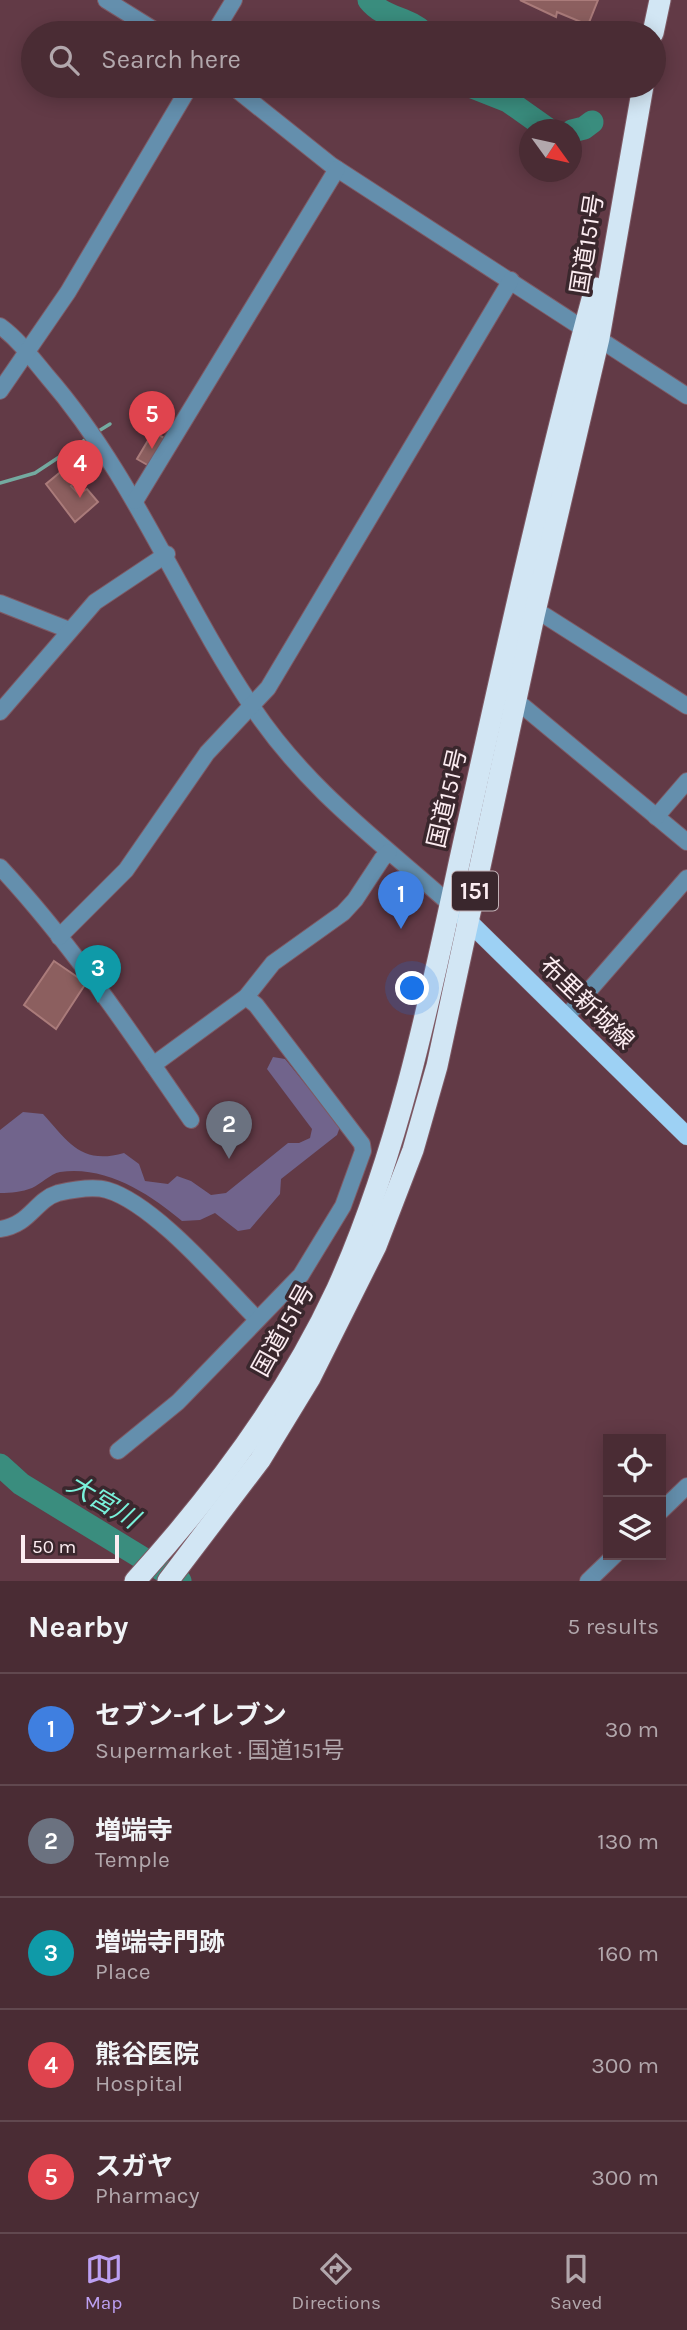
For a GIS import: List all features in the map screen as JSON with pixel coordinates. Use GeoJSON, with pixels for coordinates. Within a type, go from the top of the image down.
{"type":"FeatureCollection","features":[{"type":"Feature","properties":{"kind":"highway"},"geometry":{"type":"LineString","coordinates":[[656,21],[660,0]]}},
{"type":"Feature","properties":{"kind":"highway","name":"国道151号"},"geometry":{"type":"LineString","coordinates":[[168,1581],[286,1420],[332,1339],[376,1246],[413,1150],[437,1066],[518,702],[641,98]]}},
{"type":"Feature","properties":{"kind":"highway","name":"国道151号"},"geometry":{"type":"LineString","coordinates":[[137,1579],[169,1546],[245,1448],[298,1361],[335,1292],[382,1168],[441,954],[591,333]]}},
{"type":"Feature","properties":{"kind":"main road","name":"布里新城線"},"geometry":{"type":"LineString","coordinates":[[451,905],[687,1136]]}},
{"type":"Feature","properties":{"kind":"street"},"geometry":{"type":"LineString","coordinates":[[106,0],[140,21]]}},
{"type":"Feature","properties":{"kind":"street"},"geometry":{"type":"LineString","coordinates":[[222,21],[234,0]]}},
{"type":"Feature","properties":{"kind":"street"},"geometry":{"type":"LineString","coordinates":[[0,391],[68,292],[184,98]]}},
{"type":"Feature","properties":{"kind":"street"},"geometry":{"type":"LineString","coordinates":[[247,98],[337,169],[687,395]]}},
{"type":"Feature","properties":{"kind":"street"},"geometry":{"type":"LineString","coordinates":[[135,501],[337,169]]}},
{"type":"Feature","properties":{"kind":"street"},"geometry":{"type":"LineString","coordinates":[[59,937],[126,870],[207,753],[253,708],[268,688],[511,280]]}},
{"type":"Feature","properties":{"kind":"street"},"geometry":{"type":"LineString","coordinates":[[0,326],[27,353],[94,437],[167,554],[223,659],[292,763],[339,809],[451,905]]}},
{"type":"Feature","properties":{"kind":"street"},"geometry":{"type":"LineString","coordinates":[[0,712],[68,630],[95,603],[127,578],[167,554]]}},
{"type":"Feature","properties":{"kind":"street"},"geometry":{"type":"LineString","coordinates":[[0,603],[68,630]]}},
{"type":"Feature","properties":{"kind":"street"},"geometry":{"type":"LineString","coordinates":[[534,616],[544,615],[687,706]]}},
{"type":"Feature","properties":{"kind":"street"},"geometry":{"type":"LineString","coordinates":[[518,702],[687,842]]}},
{"type":"Feature","properties":{"kind":"street"},"geometry":{"type":"LineString","coordinates":[[656,817],[687,781]]}},
{"type":"Feature","properties":{"kind":"street"},"geometry":{"type":"LineString","coordinates":[[153,1065],[246,997],[274,963],[355,900],[389,852]]}},
{"type":"Feature","properties":{"kind":"street"},"geometry":{"type":"LineString","coordinates":[[0,867],[59,937],[191,1120]]}},
{"type":"Feature","properties":{"kind":"street"},"geometry":{"type":"LineString","coordinates":[[566,1017],[687,878]]}},
{"type":"Feature","properties":{"kind":"street"},"geometry":{"type":"LineString","coordinates":[[118,1451],[178,1402],[313,1259],[343,1206],[363,1152],[362,1144],[256,1005],[246,997]]}},
{"type":"Feature","properties":{"kind":"street"},"geometry":{"type":"LineString","coordinates":[[0,1229],[25,1221],[58,1193],[106,1190],[137,1205],[159,1222],[257,1319]]}},
{"type":"Feature","properties":{"kind":"street"},"geometry":{"type":"LineString","coordinates":[[666,1506],[687,1486]]}},
{"type":"Feature","properties":{"kind":"street"},"geometry":{"type":"LineString","coordinates":[[588,1581],[610,1560]]}},
{"type":"Feature","properties":{"kind":"shaded area"},"geometry":{"type":"Polygon","coordinates":[[[273,1057],[285,1059],[340,1127],[337,1135],[281,1179],[280,1194],[250,1229],[238,1231],[215,1213],[200,1220],[182,1221],[141,1192],[110,1177],[94,1173],[60,1172],[28,1189],[0,1193],[0,1130],[23,1112],[43,1114],[69,1142],[87,1154],[110,1156],[124,1153],[139,1164],[145,1181],[168,1184],[177,1176],[191,1181],[211,1195],[226,1193],[288,1143],[299,1143],[310,1138],[312,1129],[267,1069],[273,1057]]]}},
{"type":"Feature","properties":{"kind":"building"},"geometry":{"type":"Polygon","coordinates":[[[520,0],[598,0],[590,21],[578,21],[557,12],[556,17],[520,0]]]}},
{"type":"Feature","properties":{"kind":"building"},"geometry":{"type":"Polygon","coordinates":[[[153,432],[168,440],[151,467],[137,459],[153,432]]]}},
{"type":"Feature","properties":{"kind":"building"},"geometry":{"type":"Polygon","coordinates":[[[69,465],[80,479],[71,486],[79,494],[87,489],[98,502],[75,522],[46,484],[69,465]]]}},
{"type":"Feature","properties":{"kind":"building"},"geometry":{"type":"Polygon","coordinates":[[[54,961],[86,983],[56,1029],[24,1005],[54,961]]]}},
{"type":"Feature","properties":{"kind":"waterway"},"geometry":{"type":"LineString","coordinates":[[369,0],[382,11],[404,21]]}},
{"type":"Feature","properties":{"kind":"waterway"},"geometry":{"type":"LineString","coordinates":[[500,98],[533,119]]}},
{"type":"Feature","properties":{"kind":"waterway"},"geometry":{"type":"LineString","coordinates":[[582,128],[592,122]]}},
{"type":"Feature","properties":{"kind":"waterway"},"geometry":{"type":"LineString","coordinates":[[97,432],[110,424]]}},
{"type":"Feature","properties":{"kind":"waterway"},"geometry":{"type":"LineString","coordinates":[[0,483],[35,473],[88,438]]}},
{"type":"Feature","properties":{"kind":"waterway","name":"大宮川"},"geometry":{"type":"LineString","coordinates":[[0,1465],[21,1484],[180,1581]]}},
{"type":"Feature","properties":{"kind":"place","name":"スガヤ"},"geometry":{"type":"Point","coordinates":[152,449]}},
{"type":"Feature","properties":{"kind":"place","name":"熊谷医院"},"geometry":{"type":"Point","coordinates":[80,498]}},
{"type":"Feature","properties":{"kind":"place","name":"セブン-イレブン"},"geometry":{"type":"Point","coordinates":[401,929]}},
{"type":"Feature","properties":{"kind":"place","name":"増端寺門跡"},"geometry":{"type":"Point","coordinates":[98,1003]}},
{"type":"Feature","properties":{"kind":"place","name":"増端寺"},"geometry":{"type":"Point","coordinates":[229,1159]}}]}
